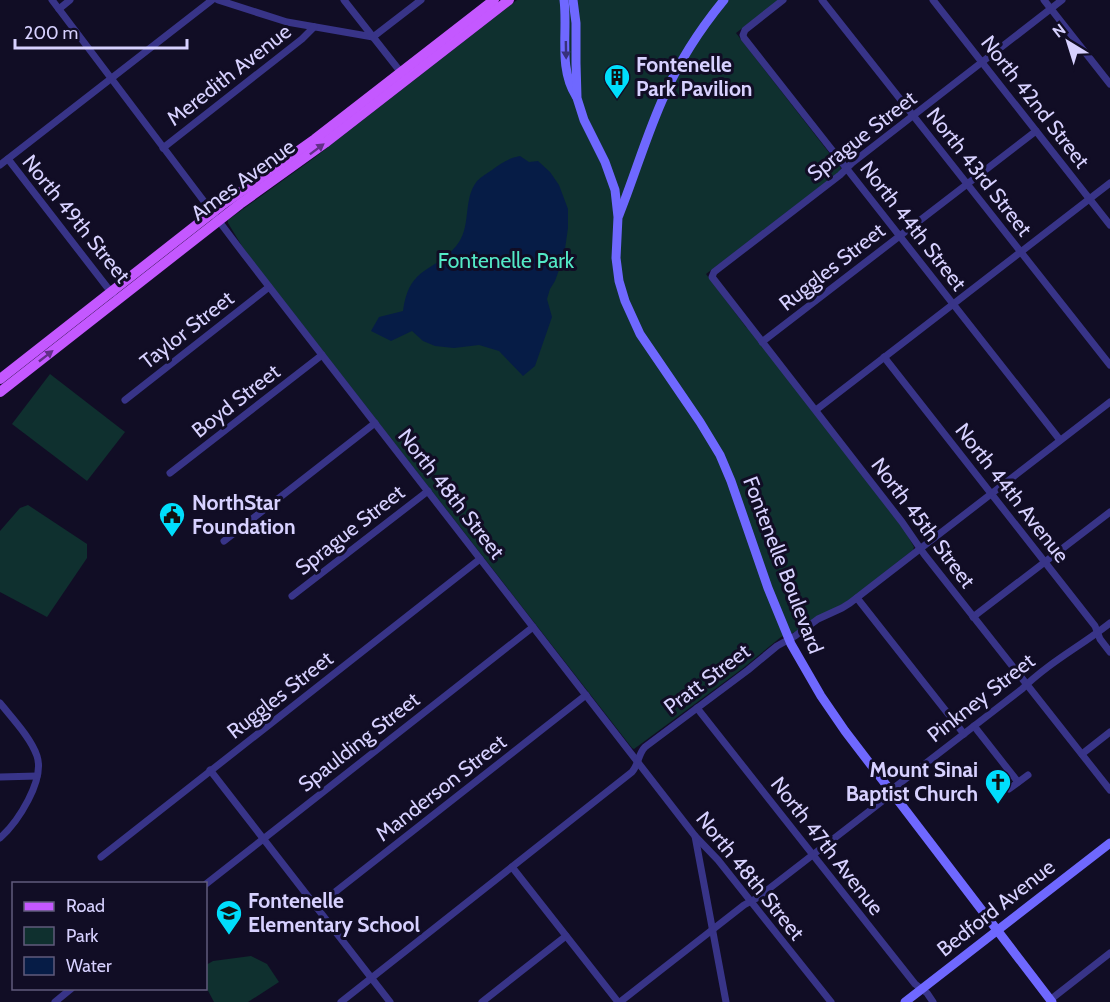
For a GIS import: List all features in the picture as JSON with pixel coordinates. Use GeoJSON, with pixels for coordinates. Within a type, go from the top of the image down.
{"type":"FeatureCollection","features":[{"type":"Feature","properties":{"kind":"main road","name":"Ames Avenue"},"geometry":{"type":"LineString","coordinates":[[0,392],[116,295],[216,217],[254,181],[452,44],[509,0]]}},
{"type":"Feature","properties":{"kind":"main road","name":"Fontenelle Boulevard"},"geometry":{"type":"LineString","coordinates":[[564,0],[567,73],[584,120],[605,162],[615,190],[618,217],[616,258],[619,281],[627,307],[646,343],[720,455],[768,588],[789,639],[810,679],[845,731],[1051,1001]]}},
{"type":"Feature","properties":{"kind":"main road","name":"Fontenelle Boulevard"},"geometry":{"type":"LineString","coordinates":[[573,0],[576,23],[577,98]]}},
{"type":"Feature","properties":{"kind":"main road"},"geometry":{"type":"LineString","coordinates":[[618,217],[668,86],[696,38],[724,0]]}},
{"type":"Feature","properties":{"kind":"main road","name":"Ames Avenue"},"geometry":{"type":"LineString","coordinates":[[403,76],[492,1]]}},
{"type":"Feature","properties":{"kind":"main road"},"geometry":{"type":"LineString","coordinates":[[452,44],[452,39],[456,34],[480,15],[492,1]]}},
{"type":"Feature","properties":{"kind":"main road"},"geometry":{"type":"LineString","coordinates":[[615,190],[622,192],[629,189]]}},
{"type":"Feature","properties":{"kind":"main road","name":"Ames Avenue"},"geometry":{"type":"LineString","coordinates":[[0,379],[116,295]]}},
{"type":"Feature","properties":{"kind":"main road","name":"Bedford Avenue"},"geometry":{"type":"LineString","coordinates":[[905,1002],[1110,843]]}},
{"type":"Feature","properties":{"kind":"street","name":"North 48th Street"},"geometry":{"type":"LineString","coordinates":[[52,0],[322,355],[695,836],[718,860],[831,1002]]}},
{"type":"Feature","properties":{"kind":"street"},"geometry":{"type":"LineString","coordinates":[[58,9],[70,0]]}},
{"type":"Feature","properties":{"kind":"street"},"geometry":{"type":"LineString","coordinates":[[0,165],[212,0]]}},
{"type":"Feature","properties":{"kind":"street"},"geometry":{"type":"LineString","coordinates":[[218,0],[272,18],[373,37],[421,0]]}},
{"type":"Feature","properties":{"kind":"street"},"geometry":{"type":"LineString","coordinates":[[344,0],[403,76]]}},
{"type":"Feature","properties":{"kind":"street","name":"North 44th Street"},"geometry":{"type":"LineString","coordinates":[[783,0],[744,31],[744,38],[1060,440]]}},
{"type":"Feature","properties":{"kind":"street","name":"North 43rd Street"},"geometry":{"type":"LineString","coordinates":[[822,0],[1110,365]]}},
{"type":"Feature","properties":{"kind":"street","name":"North 42nd Street"},"geometry":{"type":"LineString","coordinates":[[933,0],[1110,225]]}},
{"type":"Feature","properties":{"kind":"street"},"geometry":{"type":"LineString","coordinates":[[1044,0],[1110,84]]}},
{"type":"Feature","properties":{"kind":"street","name":"Sprague Street"},"geometry":{"type":"LineString","coordinates":[[712,275],[1062,0]]}},
{"type":"Feature","properties":{"kind":"street","name":"Meredith Avenue"},"geometry":{"type":"LineString","coordinates":[[163,148],[302,39],[314,27]]}},
{"type":"Feature","properties":{"kind":"street","name":"Ruggles Street"},"geometry":{"type":"LineString","coordinates":[[762,342],[1036,131]]}},
{"type":"Feature","properties":{"kind":"street","name":"North 49th Street"},"geometry":{"type":"LineString","coordinates":[[8,159],[107,287],[116,295]]}},
{"type":"Feature","properties":{"kind":"street"},"geometry":{"type":"LineString","coordinates":[[816,410],[1110,183]]}},
{"type":"Feature","properties":{"kind":"street","name":"North 45th Street"},"geometry":{"type":"LineString","coordinates":[[712,275],[902,522],[920,549],[1110,790]]}},
{"type":"Feature","properties":{"kind":"street","name":"Taylor Street"},"geometry":{"type":"LineString","coordinates":[[125,400],[269,286]]}},
{"type":"Feature","properties":{"kind":"street","name":"Boyd Street"},"geometry":{"type":"LineString","coordinates":[[170,473],[322,355]]}},
{"type":"Feature","properties":{"kind":"street","name":"North 44th Avenue"},"geometry":{"type":"LineString","coordinates":[[884,357],[1095,626],[1100,639],[1110,652]]}},
{"type":"Feature","properties":{"kind":"street","name":"Pratt Street"},"geometry":{"type":"LineString","coordinates":[[340,1002],[632,772],[637,767],[641,751],[645,747],[777,646],[856,598],[1110,402]]}},
{"type":"Feature","properties":{"kind":"street"},"geometry":{"type":"LineString","coordinates":[[224,541],[375,423]]}},
{"type":"Feature","properties":{"kind":"street","name":"Sprague Street"},"geometry":{"type":"LineString","coordinates":[[292,596],[428,491]]}},
{"type":"Feature","properties":{"kind":"street"},"geometry":{"type":"LineString","coordinates":[[974,617],[1110,512]]}},
{"type":"Feature","properties":{"kind":"street","name":"Ruggles Street"},"geometry":{"type":"LineString","coordinates":[[101,857],[480,559]]}},
{"type":"Feature","properties":{"kind":"street"},"geometry":{"type":"LineString","coordinates":[[856,598],[964,734]]}},
{"type":"Feature","properties":{"kind":"street","name":"Pinkney Street"},"geometry":{"type":"LineString","coordinates":[[619,1002],[882,801],[895,787],[1063,655],[1110,623]]}},
{"type":"Feature","properties":{"kind":"street","name":"Spaulding Street"},"geometry":{"type":"LineString","coordinates":[[207,883],[533,627]]}},
{"type":"Feature","properties":{"kind":"street","name":"Manderson Street"},"geometry":{"type":"LineString","coordinates":[[316,907],[586,695]]}},
{"type":"Feature","properties":{"kind":"street"},"geometry":{"type":"LineString","coordinates":[[0,703],[26,736],[38,757],[38,776],[25,808],[0,838]]}},
{"type":"Feature","properties":{"kind":"street","name":"North 47th Avenue"},"geometry":{"type":"LineString","coordinates":[[697,708],[915,984],[927,993],[933,1002]]}},
{"type":"Feature","properties":{"kind":"street"},"geometry":{"type":"LineString","coordinates":[[974,726],[1018,782]]}},
{"type":"Feature","properties":{"kind":"street"},"geometry":{"type":"LineString","coordinates":[[1082,754],[1110,732]]}},
{"type":"Feature","properties":{"kind":"street"},"geometry":{"type":"LineString","coordinates":[[210,770],[390,1002]]}},
{"type":"Feature","properties":{"kind":"street"},"geometry":{"type":"LineString","coordinates":[[1010,789],[1028,775]]}},
{"type":"Feature","properties":{"kind":"street"},"geometry":{"type":"LineString","coordinates":[[0,777],[38,776]]}},
{"type":"Feature","properties":{"kind":"street"},"geometry":{"type":"LineString","coordinates":[[695,836],[726,1002]]}},
{"type":"Feature","properties":{"kind":"street"},"geometry":{"type":"LineString","coordinates":[[512,867],[619,1002]]}},
{"type":"Feature","properties":{"kind":"street"},"geometry":{"type":"LineString","coordinates":[[482,1002],[566,936]]}},
{"type":"Feature","properties":{"kind":"street"},"geometry":{"type":"LineString","coordinates":[[1051,1001],[1110,953]]}},
{"type":"Feature","properties":{"kind":"street"},"geometry":{"type":"LineString","coordinates":[[55,1002],[70,990]]}},
{"type":"Feature","properties":{"kind":"green space","name":"Fontenelle Park"},"geometry":{"type":"Polygon","coordinates":[[[517,0],[779,0],[736,33],[841,168],[839,172],[706,274],[905,531],[914,547],[849,600],[795,632],[781,637],[742,669],[634,749],[245,251],[228,223],[228,220],[314,158],[517,0]]]}},
{"type":"Feature","properties":{"kind":"green space"},"geometry":{"type":"Polygon","coordinates":[[[50,374],[125,432],[87,481],[12,424],[50,374]]]}},
{"type":"Feature","properties":{"kind":"green space"},"geometry":{"type":"Polygon","coordinates":[[[28,505],[87,544],[87,558],[47,617],[0,592],[0,531],[20,508],[28,505]]]}},
{"type":"Feature","properties":{"kind":"green space"},"geometry":{"type":"Polygon","coordinates":[[[251,956],[267,964],[279,982],[248,1002],[214,1002],[207,989],[207,964],[213,961],[251,956]]]}},
{"type":"Feature","properties":{"kind":"water"},"geometry":{"type":"Polygon","coordinates":[[[520,156],[529,162],[538,161],[550,172],[559,185],[568,209],[564,256],[547,299],[552,317],[535,366],[523,376],[499,351],[479,345],[454,348],[435,346],[423,341],[412,331],[391,341],[371,331],[379,317],[403,311],[411,284],[425,270],[451,252],[459,242],[465,227],[470,196],[477,181],[502,163],[520,156]]]}},
{"type":"Feature","properties":{"kind":"place","name":"Fontenelle Park Pavilion"},"geometry":{"type":"Point","coordinates":[617,100]}},
{"type":"Feature","properties":{"kind":"place","name":"NorthStar Foundation"},"geometry":{"type":"Point","coordinates":[172,538]}},
{"type":"Feature","properties":{"kind":"place","name":"Mount Sinai Baptist Church"},"geometry":{"type":"Point","coordinates":[998,805]}},
{"type":"Feature","properties":{"kind":"place","name":"Fontenelle Elementary School"},"geometry":{"type":"Point","coordinates":[229,936]}}]}
